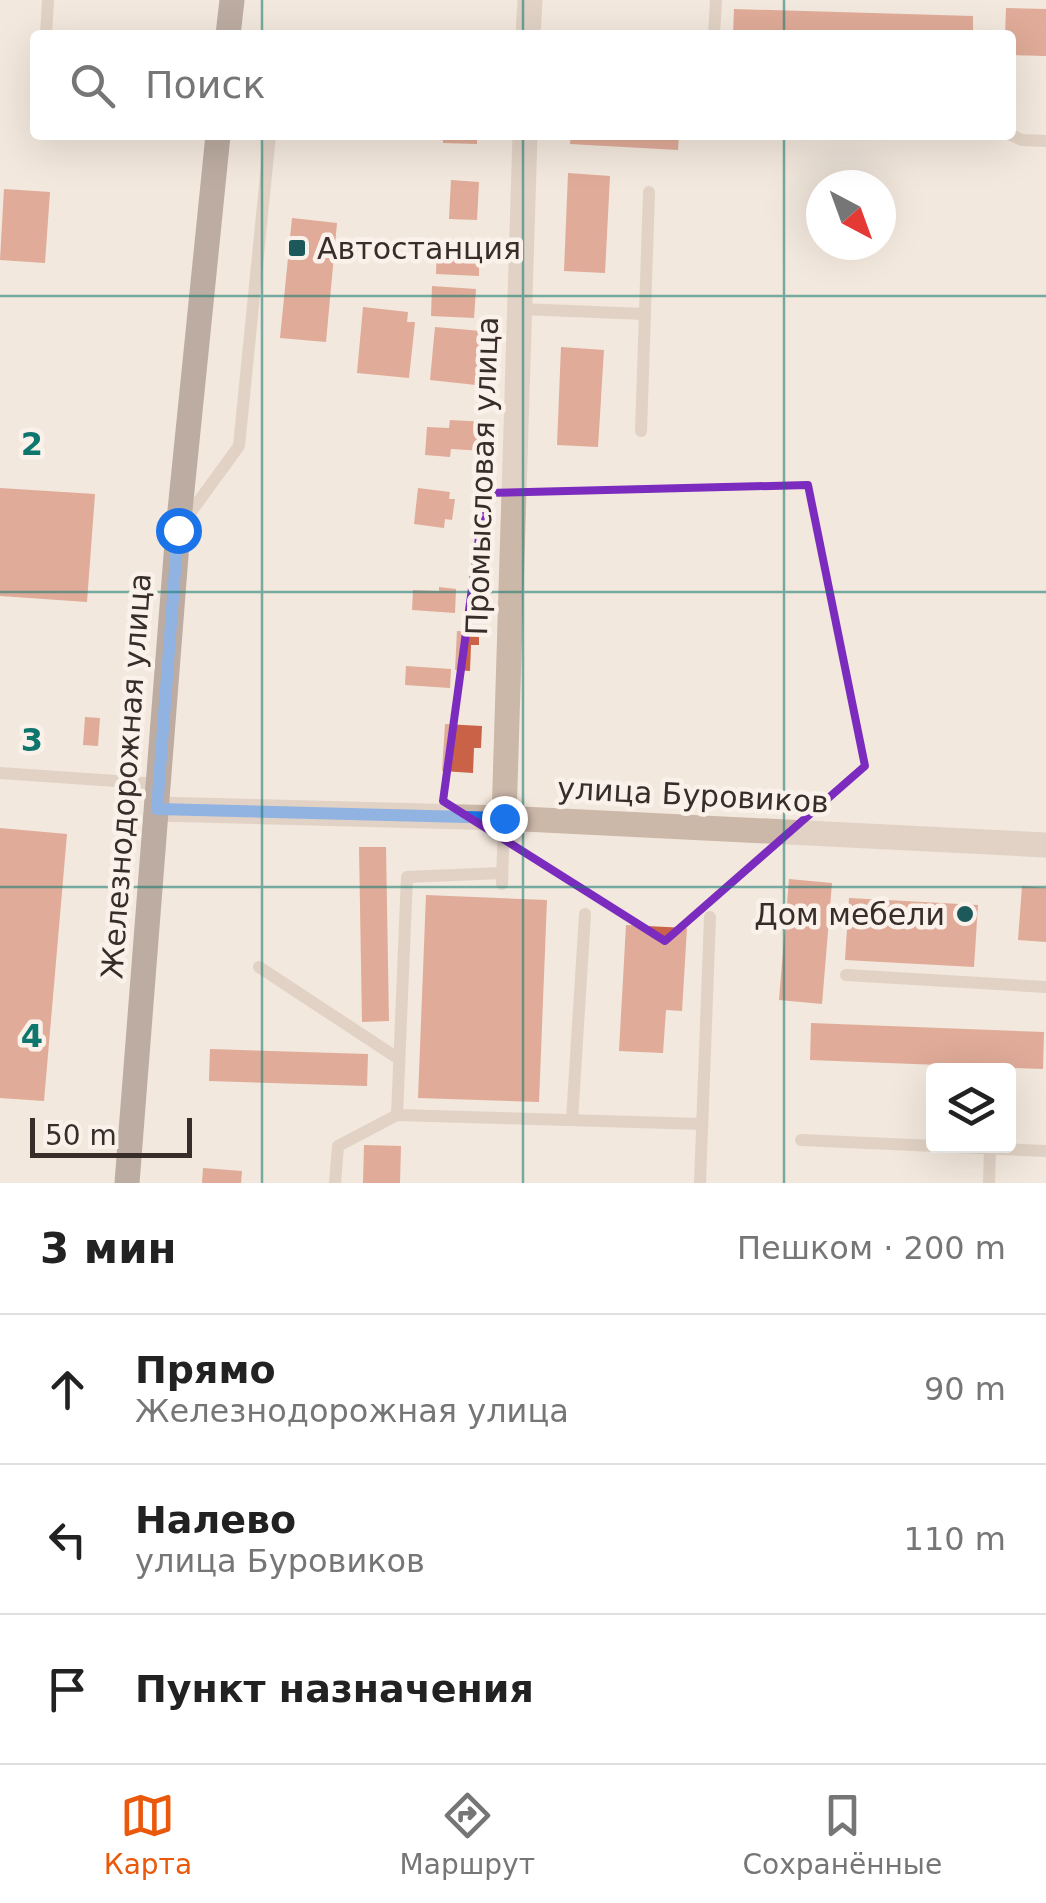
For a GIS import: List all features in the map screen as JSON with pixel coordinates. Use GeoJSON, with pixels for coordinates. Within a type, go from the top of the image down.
{"type":"FeatureCollection","features":[{"type":"Feature","properties":{"kind":"main road"},"geometry":{"type":"LineString","coordinates":[[230,30],[232,0]]}},
{"type":"Feature","properties":{"kind":"main road","name":"Железнодорожная улица"},"geometry":{"type":"LineString","coordinates":[[127,1183],[178,530],[217,140]]}},
{"type":"Feature","properties":{"kind":"street"},"geometry":{"type":"LineString","coordinates":[[528,30],[530,0]]}},
{"type":"Feature","properties":{"kind":"street","name":"Промысловая улица"},"geometry":{"type":"LineString","coordinates":[[504,818],[525,140]]}},
{"type":"Feature","properties":{"kind":"street","name":"улица Буровиков"},"geometry":{"type":"LineString","coordinates":[[158,796],[1046,845]]}},
{"type":"Feature","properties":{"kind":"lane"},"geometry":{"type":"LineString","coordinates":[[46,30],[48,0]]}},
{"type":"Feature","properties":{"kind":"lane"},"geometry":{"type":"LineString","coordinates":[[714,30],[716,0]]}},
{"type":"Feature","properties":{"kind":"lane"},"geometry":{"type":"LineString","coordinates":[[1016,138],[1046,142]]}},
{"type":"Feature","properties":{"kind":"lane"},"geometry":{"type":"LineString","coordinates":[[178,530],[240,446],[270,140]]}},
{"type":"Feature","properties":{"kind":"lane"},"geometry":{"type":"LineString","coordinates":[[641,431],[650,192]]}},
{"type":"Feature","properties":{"kind":"lane"},"geometry":{"type":"LineString","coordinates":[[520,309],[645,314]]}},
{"type":"Feature","properties":{"kind":"lane"},"geometry":{"type":"LineString","coordinates":[[0,772],[158,796]]}},
{"type":"Feature","properties":{"kind":"lane"},"geometry":{"type":"LineString","coordinates":[[397,1115],[407,877],[502,878],[504,818]]}},
{"type":"Feature","properties":{"kind":"lane"},"geometry":{"type":"LineString","coordinates":[[572,1120],[585,914]]}},
{"type":"Feature","properties":{"kind":"lane"},"geometry":{"type":"LineString","coordinates":[[700,1183],[710,916]]}},
{"type":"Feature","properties":{"kind":"lane"},"geometry":{"type":"LineString","coordinates":[[258,967],[399,1059]]}},
{"type":"Feature","properties":{"kind":"lane"},"geometry":{"type":"LineString","coordinates":[[846,976],[1046,988]]}},
{"type":"Feature","properties":{"kind":"lane"},"geometry":{"type":"LineString","coordinates":[[335,1183],[338,1146],[397,1115],[702,1124]]}},
{"type":"Feature","properties":{"kind":"lane"},"geometry":{"type":"LineString","coordinates":[[801,1140],[926,1145]]}},
{"type":"Feature","properties":{"kind":"lane"},"geometry":{"type":"LineString","coordinates":[[1016,1149],[1046,1151]]}},
{"type":"Feature","properties":{"kind":"lane"},"geometry":{"type":"LineString","coordinates":[[989,1183],[990,1153]]}},
{"type":"Feature","properties":{"kind":"highlighted area"},"geometry":{"type":"Polygon","coordinates":[[[808,485],[865,766],[665,941],[443,801],[485,493],[808,485]]]}},
{"type":"Feature","properties":{"kind":"building"},"geometry":{"type":"Polygon","coordinates":[[[1006,8],[1046,9],[1046,56],[1016,55],[1016,30],[1005,30],[1006,8]]]}},
{"type":"Feature","properties":{"kind":"building"},"geometry":{"type":"Polygon","coordinates":[[[734,9],[973,16],[973,30],[733,30],[734,9]]]}},
{"type":"Feature","properties":{"kind":"building"},"geometry":{"type":"Polygon","coordinates":[[[443,140],[477,140],[477,144],[443,140]]]}},
{"type":"Feature","properties":{"kind":"building"},"geometry":{"type":"Polygon","coordinates":[[[570,140],[679,140],[678,150],[570,144],[570,140]]]}},
{"type":"Feature","properties":{"kind":"building"},"geometry":{"type":"Polygon","coordinates":[[[568,173],[610,176],[605,273],[564,271],[568,173]]]}},
{"type":"Feature","properties":{"kind":"building"},"geometry":{"type":"Polygon","coordinates":[[[451,180],[479,182],[477,220],[449,219],[451,180]]]}},
{"type":"Feature","properties":{"kind":"building"},"geometry":{"type":"Polygon","coordinates":[[[4,189],[50,192],[45,263],[0,260],[4,189]]]}},
{"type":"Feature","properties":{"kind":"building"},"geometry":{"type":"Polygon","coordinates":[[[292,218],[337,223],[326,342],[280,338],[292,218]]]}},
{"type":"Feature","properties":{"kind":"building"},"geometry":{"type":"Polygon","coordinates":[[[437,246],[474,248],[473,262],[479,262],[479,276],[436,274],[437,246]]]}},
{"type":"Feature","properties":{"kind":"building"},"geometry":{"type":"Polygon","coordinates":[[[432,286],[476,289],[474,318],[431,316],[432,286]]]}},
{"type":"Feature","properties":{"kind":"building"},"geometry":{"type":"Polygon","coordinates":[[[363,307],[408,312],[407,322],[415,322],[409,378],[357,373],[363,307]]]}},
{"type":"Feature","properties":{"kind":"building"},"geometry":{"type":"Polygon","coordinates":[[[435,327],[481,331],[476,385],[430,380],[435,327]]]}},
{"type":"Feature","properties":{"kind":"building"},"geometry":{"type":"Polygon","coordinates":[[[561,347],[604,350],[598,447],[557,445],[561,347]]]}},
{"type":"Feature","properties":{"kind":"building"},"geometry":{"type":"Polygon","coordinates":[[[450,420],[486,422],[484,451],[451,449],[450,457],[425,455],[427,427],[449,428],[450,420]]]}},
{"type":"Feature","properties":{"kind":"building"},"geometry":{"type":"Polygon","coordinates":[[[0,488],[95,494],[87,602],[0,596],[0,488]]]}},
{"type":"Feature","properties":{"kind":"building"},"geometry":{"type":"Polygon","coordinates":[[[418,488],[450,492],[449,499],[455,499],[452,520],[445,519],[444,528],[414,524],[418,488]]]}},
{"type":"Feature","properties":{"kind":"building"},"geometry":{"type":"Polygon","coordinates":[[[439,587],[456,589],[455,613],[412,610],[413,590],[439,591],[439,587]]]}},
{"type":"Feature","properties":{"kind":"building"},"geometry":{"type":"Polygon","coordinates":[[[457,631],[479,632],[479,645],[471,645],[470,671],[455,670],[457,631]]]}},
{"type":"Feature","properties":{"kind":"building"},"geometry":{"type":"Polygon","coordinates":[[[406,666],[451,669],[450,688],[405,685],[406,666]]]}},
{"type":"Feature","properties":{"kind":"building"},"geometry":{"type":"Polygon","coordinates":[[[85,717],[100,718],[98,746],[83,745],[85,717]]]}},
{"type":"Feature","properties":{"kind":"building"},"geometry":{"type":"Polygon","coordinates":[[[445,724],[482,726],[481,748],[474,748],[473,773],[442,771],[445,724]]]}},
{"type":"Feature","properties":{"kind":"building"},"geometry":{"type":"Polygon","coordinates":[[[0,828],[67,834],[44,1101],[0,1098],[0,828]]]}},
{"type":"Feature","properties":{"kind":"building"},"geometry":{"type":"Polygon","coordinates":[[[359,847],[386,847],[389,1021],[362,1022],[359,847]]]}},
{"type":"Feature","properties":{"kind":"building"},"geometry":{"type":"Polygon","coordinates":[[[789,879],[832,883],[822,1004],[779,1000],[789,879]]]}},
{"type":"Feature","properties":{"kind":"building"},"geometry":{"type":"Polygon","coordinates":[[[1022,886],[1046,888],[1046,942],[1018,940],[1022,886]]]}},
{"type":"Feature","properties":{"kind":"building"},"geometry":{"type":"Polygon","coordinates":[[[426,895],[547,900],[539,1102],[418,1098],[426,895]]]}},
{"type":"Feature","properties":{"kind":"building"},"geometry":{"type":"Polygon","coordinates":[[[849,898],[978,905],[974,967],[845,960],[849,898]]]}},
{"type":"Feature","properties":{"kind":"building"},"geometry":{"type":"Polygon","coordinates":[[[626,925],[687,928],[682,1011],[666,1010],[663,1053],[619,1051],[626,925]]]}},
{"type":"Feature","properties":{"kind":"building"},"geometry":{"type":"Polygon","coordinates":[[[811,1023],[1044,1032],[1043,1069],[1016,1068],[1016,1063],[810,1060],[811,1023]]]}},
{"type":"Feature","properties":{"kind":"building"},"geometry":{"type":"Polygon","coordinates":[[[210,1049],[368,1054],[367,1086],[209,1081],[210,1049]]]}},
{"type":"Feature","properties":{"kind":"building"},"geometry":{"type":"Polygon","coordinates":[[[364,1145],[401,1146],[400,1183],[363,1183],[364,1145]]]}},
{"type":"Feature","properties":{"kind":"building"},"geometry":{"type":"Polygon","coordinates":[[[203,1168],[242,1171],[241,1183],[202,1183],[203,1168]]]}},
{"type":"Feature","properties":{"kind":"place","name":"Автостанция"},"geometry":{"type":"Point","coordinates":[297,248]}},
{"type":"Feature","properties":{"kind":"place","name":"Дом мебели"},"geometry":{"type":"Point","coordinates":[965,914]}},
{"type":"Feature","properties":{"kind":"route"},"geometry":{"type":"LineString","coordinates":[[178,530],[157,809],[504,818]]}}]}
